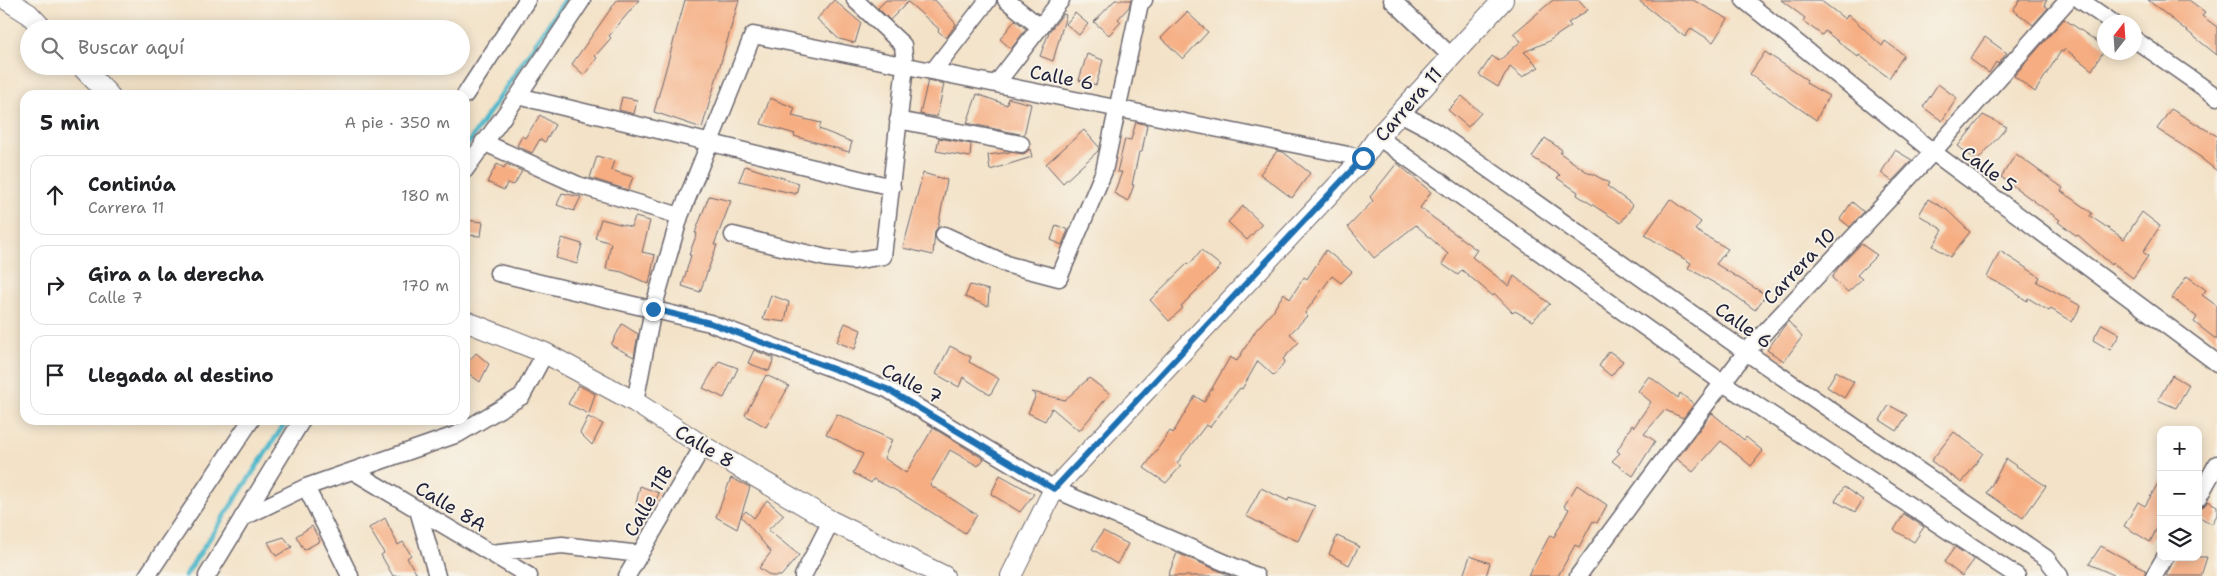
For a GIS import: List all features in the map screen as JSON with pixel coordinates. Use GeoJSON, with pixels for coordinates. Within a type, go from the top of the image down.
{"type":"FeatureCollection","features":[{"type":"Feature","properties":{"kind":"street"},"geometry":{"type":"LineString","coordinates":[[7,0],[29,14],[35,20]]}},
{"type":"Feature","properties":{"kind":"street"},"geometry":{"type":"LineString","coordinates":[[468,90],[527,0]]}},
{"type":"Feature","properties":{"kind":"street"},"geometry":{"type":"LineString","coordinates":[[470,162],[518,96],[582,0]]}},
{"type":"Feature","properties":{"kind":"street"},"geometry":{"type":"LineString","coordinates":[[733,235],[826,258],[852,261],[883,256],[905,66],[904,45],[855,0]]}},
{"type":"Feature","properties":{"kind":"street"},"geometry":{"type":"LineString","coordinates":[[933,71],[988,0]]}},
{"type":"Feature","properties":{"kind":"street"},"geometry":{"type":"LineString","coordinates":[[1006,0],[1040,27]]}},
{"type":"Feature","properties":{"kind":"street"},"geometry":{"type":"LineString","coordinates":[[996,84],[1061,0]]}},
{"type":"Feature","properties":{"kind":"street"},"geometry":{"type":"LineString","coordinates":[[1392,0],[1451,56]]}},
{"type":"Feature","properties":{"kind":"street","name":"Carrera 11"},"geometry":{"type":"LineString","coordinates":[[1010,576],[1054,489],[1363,158],[1400,113],[1503,0]]}},
{"type":"Feature","properties":{"kind":"street","name":"Calle 5"},"geometry":{"type":"LineString","coordinates":[[1744,0],[1933,152],[2217,363]]}},
{"type":"Feature","properties":{"kind":"street","name":"Carrera 10"},"geometry":{"type":"LineString","coordinates":[[1578,576],[1658,466],[1746,352],[1933,152],[2068,0]]}},
{"type":"Feature","properties":{"kind":"street"},"geometry":{"type":"LineString","coordinates":[[2080,0],[2102,15]]}},
{"type":"Feature","properties":{"kind":"street"},"geometry":{"type":"LineString","coordinates":[[944,235],[1009,265],[1059,278],[1104,171],[1140,1]]}},
{"type":"Feature","properties":{"kind":"street","name":"Calle 6"},"geometry":{"type":"LineString","coordinates":[[709,143],[753,35],[1363,158]]}},
{"type":"Feature","properties":{"kind":"street"},"geometry":{"type":"LineString","coordinates":[[2142,45],[2217,97]]}},
{"type":"Feature","properties":{"kind":"street"},"geometry":{"type":"LineString","coordinates":[[90,75],[104,90]]}},
{"type":"Feature","properties":{"kind":"street"},"geometry":{"type":"LineString","coordinates":[[518,96],[892,187]]}},
{"type":"Feature","properties":{"kind":"street","name":"Calle 6"},"geometry":{"type":"LineString","coordinates":[[1400,113],[1436,132],[1746,352],[2046,558],[2060,576]]}},
{"type":"Feature","properties":{"kind":"street"},"geometry":{"type":"LineString","coordinates":[[898,120],[1021,144]]}},
{"type":"Feature","properties":{"kind":"street"},"geometry":{"type":"LineString","coordinates":[[1378,138],[1723,383],[2017,576]]}},
{"type":"Feature","properties":{"kind":"street"},"geometry":{"type":"LineString","coordinates":[[483,142],[578,185],[680,216]]}},
{"type":"Feature","properties":{"kind":"street"},"geometry":{"type":"LineString","coordinates":[[635,402],[653,309],[680,216],[709,143]]}},
{"type":"Feature","properties":{"kind":"street","name":"Calle 7"},"geometry":{"type":"LineString","coordinates":[[498,273],[710,323],[887,389],[1054,489],[1256,576]]}},
{"type":"Feature","properties":{"kind":"street","name":"Calle 8"},"geometry":{"type":"LineString","coordinates":[[470,323],[545,353],[635,402],[703,446],[831,521],[944,576]]}},
{"type":"Feature","properties":{"kind":"street"},"geometry":{"type":"LineString","coordinates":[[242,518],[306,487],[458,434],[522,396],[545,353]]}},
{"type":"Feature","properties":{"kind":"street"},"geometry":{"type":"LineString","coordinates":[[148,576],[248,425]]}},
{"type":"Feature","properties":{"kind":"street"},"geometry":{"type":"LineString","coordinates":[[207,576],[299,425]]}},
{"type":"Feature","properties":{"kind":"street","name":"Calle 11B"},"geometry":{"type":"LineString","coordinates":[[627,576],[703,446]]}},
{"type":"Feature","properties":{"kind":"street"},"geometry":{"type":"LineString","coordinates":[[2202,491],[2217,464]]}},
{"type":"Feature","properties":{"kind":"street","name":"Calle 8A"},"geometry":{"type":"LineString","coordinates":[[353,471],[529,576]]}},
{"type":"Feature","properties":{"kind":"street"},"geometry":{"type":"LineString","coordinates":[[306,487],[350,576]]}},
{"type":"Feature","properties":{"kind":"street"},"geometry":{"type":"LineString","coordinates":[[418,510],[437,576]]}},
{"type":"Feature","properties":{"kind":"street"},"geometry":{"type":"LineString","coordinates":[[803,576],[831,521]]}},
{"type":"Feature","properties":{"kind":"street"},"geometry":{"type":"LineString","coordinates":[[491,553],[562,545],[640,554]]}},
{"type":"Feature","properties":{"kind":"street"},"geometry":{"type":"LineString","coordinates":[[2154,576],[2162,561]]}},
{"type":"Feature","properties":{"kind":"building"},"geometry":{"type":"Polygon","coordinates":[[[617,0],[639,0],[609,36],[611,38],[595,56],[597,58],[584,75],[572,64],[617,0]]]}},
{"type":"Feature","properties":{"kind":"building"},"geometry":{"type":"Polygon","coordinates":[[[685,0],[739,0],[702,128],[654,112],[685,0]]]}},
{"type":"Feature","properties":{"kind":"building"},"geometry":{"type":"Polygon","coordinates":[[[834,0],[861,23],[855,43],[839,39],[817,19],[834,0]]]}},
{"type":"Feature","properties":{"kind":"building"},"geometry":{"type":"Polygon","coordinates":[[[886,0],[935,0],[956,24],[946,38],[938,31],[939,29],[908,2],[890,20],[878,8],[886,0]]]}},
{"type":"Feature","properties":{"kind":"building"},"geometry":{"type":"Polygon","coordinates":[[[1115,0],[1131,0],[1129,7],[1118,19],[1121,22],[1109,35],[1094,22],[1115,0]]]}},
{"type":"Feature","properties":{"kind":"building"},"geometry":{"type":"Polygon","coordinates":[[[1553,0],[1579,0],[1588,10],[1568,23],[1571,26],[1547,42],[1524,52],[1539,67],[1522,77],[1510,67],[1498,87],[1479,75],[1492,56],[1499,61],[1521,41],[1513,34],[1553,0]]]}},
{"type":"Feature","properties":{"kind":"building"},"geometry":{"type":"Polygon","coordinates":[[[1638,0],[1693,0],[1728,19],[1713,42],[1691,28],[1685,37],[1638,0]]]}},
{"type":"Feature","properties":{"kind":"building"},"geometry":{"type":"Polygon","coordinates":[[[1781,0],[1820,0],[1845,19],[1848,14],[1882,46],[1885,41],[1904,55],[1889,78],[1825,31],[1822,35],[1803,21],[1805,18],[1781,0]]]}},
{"type":"Feature","properties":{"kind":"building"},"geometry":{"type":"Polygon","coordinates":[[[2020,0],[2047,0],[2044,5],[2048,8],[2033,25],[2013,10],[2020,0]]]}},
{"type":"Feature","properties":{"kind":"building"},"geometry":{"type":"Polygon","coordinates":[[[2148,0],[2189,0],[2205,12],[2202,16],[2217,27],[2217,55],[2148,0]]]}},
{"type":"Feature","properties":{"kind":"building"},"geometry":{"type":"Polygon","coordinates":[[[1187,12],[1208,32],[1183,59],[1161,38],[1187,12]]]}},
{"type":"Feature","properties":{"kind":"building"},"geometry":{"type":"Polygon","coordinates":[[[1075,13],[1088,24],[1079,35],[1066,24],[1075,13]]]}},
{"type":"Feature","properties":{"kind":"building"},"geometry":{"type":"Polygon","coordinates":[[[1063,14],[1066,15],[1053,61],[1040,56],[1049,32],[1063,14]]]}},
{"type":"Feature","properties":{"kind":"building"},"geometry":{"type":"Polygon","coordinates":[[[2064,19],[2097,41],[2098,60],[2092,70],[2065,49],[2063,52],[2061,51],[2035,92],[2014,76],[2064,19]]]}},
{"type":"Feature","properties":{"kind":"building"},"geometry":{"type":"Polygon","coordinates":[[[1015,20],[1026,29],[1011,49],[1000,39],[1015,20]]]}},
{"type":"Feature","properties":{"kind":"building"},"geometry":{"type":"Polygon","coordinates":[[[1985,37],[2007,53],[1998,64],[1996,62],[1989,73],[1970,59],[1985,37]]]}},
{"type":"Feature","properties":{"kind":"building"},"geometry":{"type":"Polygon","coordinates":[[[1765,52],[1807,80],[1806,83],[1829,96],[1816,120],[1750,74],[1765,52]]]}},
{"type":"Feature","properties":{"kind":"building"},"geometry":{"type":"Polygon","coordinates":[[[1087,54],[1103,60],[1096,85],[1079,80],[1087,54]]]}},
{"type":"Feature","properties":{"kind":"building"},"geometry":{"type":"Polygon","coordinates":[[[928,80],[944,84],[937,117],[920,114],[928,80]]]}},
{"type":"Feature","properties":{"kind":"building"},"geometry":{"type":"Polygon","coordinates":[[[1938,84],[1957,98],[1942,121],[1923,107],[1938,84]]]}},
{"type":"Feature","properties":{"kind":"building"},"geometry":{"type":"Polygon","coordinates":[[[977,94],[1007,105],[1008,98],[1031,104],[1024,135],[967,123],[977,94]]]}},
{"type":"Feature","properties":{"kind":"building"},"geometry":{"type":"Polygon","coordinates":[[[1462,96],[1481,113],[1468,127],[1448,110],[1462,96]]]}},
{"type":"Feature","properties":{"kind":"building"},"geometry":{"type":"Polygon","coordinates":[[[622,97],[637,100],[634,114],[619,110],[622,97]]]}},
{"type":"Feature","properties":{"kind":"building"},"geometry":{"type":"Polygon","coordinates":[[[770,98],[795,108],[792,116],[821,123],[819,129],[852,142],[849,152],[761,124],[770,98]]]}},
{"type":"Feature","properties":{"kind":"building"},"geometry":{"type":"Polygon","coordinates":[[[2171,109],[2217,136],[2217,171],[2202,158],[2157,129],[2171,109]]]}},
{"type":"Feature","properties":{"kind":"building"},"geometry":{"type":"Polygon","coordinates":[[[540,115],[555,125],[545,142],[540,139],[532,153],[517,146],[522,136],[525,138],[540,115]]]}},
{"type":"Feature","properties":{"kind":"building"},"geometry":{"type":"Polygon","coordinates":[[[1983,115],[2007,127],[1977,161],[1958,146],[1983,115]]]}},
{"type":"Feature","properties":{"kind":"building"},"geometry":{"type":"Polygon","coordinates":[[[1136,122],[1147,125],[1142,152],[1139,152],[1132,185],[1134,185],[1128,201],[1114,193],[1122,172],[1117,172],[1125,139],[1131,140],[1136,122]]]}},
{"type":"Feature","properties":{"kind":"building"},"geometry":{"type":"Polygon","coordinates":[[[1084,130],[1099,147],[1098,151],[1063,183],[1046,164],[1084,130]]]}},
{"type":"Feature","properties":{"kind":"building"},"geometry":{"type":"Polygon","coordinates":[[[939,138],[971,144],[970,157],[936,151],[939,138]]]}},
{"type":"Feature","properties":{"kind":"building"},"geometry":{"type":"Polygon","coordinates":[[[1545,138],[1562,150],[1560,153],[1590,174],[1609,183],[1607,186],[1633,205],[1621,223],[1577,195],[1578,192],[1557,178],[1560,175],[1532,157],[1545,138]]]}},
{"type":"Feature","properties":{"kind":"building"},"geometry":{"type":"Polygon","coordinates":[[[1030,149],[1032,157],[990,170],[988,155],[1010,152],[1024,154],[1030,149]]]}},
{"type":"Feature","properties":{"kind":"building"},"geometry":{"type":"Polygon","coordinates":[[[1895,150],[1912,160],[1892,181],[1881,173],[1895,150]]]}},
{"type":"Feature","properties":{"kind":"building"},"geometry":{"type":"Polygon","coordinates":[[[1277,151],[1283,152],[1310,173],[1292,198],[1260,174],[1277,151]]]}},
{"type":"Feature","properties":{"kind":"building"},"geometry":{"type":"Polygon","coordinates":[[[2016,154],[2063,188],[2061,191],[2092,213],[2090,216],[2124,239],[2142,212],[2160,226],[2143,252],[2148,256],[2133,278],[2113,263],[2112,265],[2078,235],[2058,222],[2060,220],[2001,177],[2016,154]]]}},
{"type":"Feature","properties":{"kind":"building"},"geometry":{"type":"Polygon","coordinates":[[[597,156],[614,161],[611,170],[633,177],[628,190],[590,178],[597,156]]]}},
{"type":"Feature","properties":{"kind":"building"},"geometry":{"type":"Polygon","coordinates":[[[1397,163],[1431,192],[1420,208],[1477,250],[1472,257],[1509,286],[1514,276],[1550,304],[1532,321],[1515,311],[1513,313],[1495,294],[1493,296],[1462,270],[1458,275],[1442,264],[1448,254],[1416,225],[1374,258],[1348,227],[1373,201],[1370,197],[1397,163]]]}},
{"type":"Feature","properties":{"kind":"building"},"geometry":{"type":"Polygon","coordinates":[[[497,164],[504,168],[506,164],[522,171],[514,185],[507,183],[504,190],[487,182],[497,164]]]}},
{"type":"Feature","properties":{"kind":"building"},"geometry":{"type":"Polygon","coordinates":[[[745,166],[799,183],[796,194],[739,181],[745,166]]]}},
{"type":"Feature","properties":{"kind":"building"},"geometry":{"type":"Polygon","coordinates":[[[923,173],[947,180],[938,227],[935,231],[933,255],[903,248],[923,173]]]}},
{"type":"Feature","properties":{"kind":"building"},"geometry":{"type":"Polygon","coordinates":[[[562,193],[581,197],[574,211],[557,205],[562,193]]]}},
{"type":"Feature","properties":{"kind":"building"},"geometry":{"type":"Polygon","coordinates":[[[709,196],[731,201],[714,245],[717,245],[700,292],[682,286],[691,255],[689,255],[697,233],[695,233],[709,196]]]}},
{"type":"Feature","properties":{"kind":"building"},"geometry":{"type":"Polygon","coordinates":[[[1670,199],[1701,222],[1695,230],[1728,249],[1716,264],[1766,295],[1755,310],[1730,292],[1688,268],[1691,263],[1645,235],[1670,199]]]}},
{"type":"Feature","properties":{"kind":"building"},"geometry":{"type":"Polygon","coordinates":[[[1928,199],[1947,210],[1970,232],[1950,257],[1933,246],[1943,230],[1919,215],[1928,199]]]}},
{"type":"Feature","properties":{"kind":"building"},"geometry":{"type":"Polygon","coordinates":[[[1852,202],[1864,212],[1850,227],[1840,219],[1852,202]]]}},
{"type":"Feature","properties":{"kind":"building"},"geometry":{"type":"Polygon","coordinates":[[[1243,206],[1262,224],[1247,240],[1228,222],[1243,206]]]}},
{"type":"Feature","properties":{"kind":"building"},"geometry":{"type":"Polygon","coordinates":[[[635,217],[650,221],[642,252],[655,255],[649,284],[622,272],[606,269],[611,243],[595,238],[601,219],[631,227],[635,217]]]}},
{"type":"Feature","properties":{"kind":"building"},"geometry":{"type":"Polygon","coordinates":[[[470,221],[483,222],[481,236],[470,235],[470,221]]]}},
{"type":"Feature","properties":{"kind":"building"},"geometry":{"type":"Polygon","coordinates":[[[1056,225],[1068,230],[1062,245],[1051,240],[1056,225]]]}},
{"type":"Feature","properties":{"kind":"building"},"geometry":{"type":"Polygon","coordinates":[[[562,238],[582,244],[577,264],[556,258],[562,238]]]}},
{"type":"Feature","properties":{"kind":"building"},"geometry":{"type":"Polygon","coordinates":[[[1861,244],[1877,255],[1857,275],[1862,279],[1848,292],[1832,278],[1838,268],[1861,244]]]}},
{"type":"Feature","properties":{"kind":"building"},"geometry":{"type":"Polygon","coordinates":[[[1201,250],[1221,266],[1181,306],[1183,308],[1169,321],[1150,300],[1188,263],[1190,264],[1201,250]]]}},
{"type":"Feature","properties":{"kind":"building"},"geometry":{"type":"Polygon","coordinates":[[[1326,250],[1352,272],[1341,283],[1332,276],[1305,313],[1307,316],[1290,334],[1299,342],[1283,359],[1285,361],[1274,376],[1258,361],[1242,389],[1240,388],[1210,427],[1206,425],[1177,463],[1181,466],[1166,483],[1144,468],[1170,431],[1173,433],[1195,396],[1204,402],[1230,357],[1237,361],[1256,330],[1273,311],[1284,293],[1290,299],[1304,277],[1307,279],[1326,250]]]}},
{"type":"Feature","properties":{"kind":"building"},"geometry":{"type":"Polygon","coordinates":[[[2000,251],[2040,277],[2037,282],[2081,306],[2072,322],[2028,298],[2027,301],[2010,289],[1987,277],[2000,251]]]}},
{"type":"Feature","properties":{"kind":"building"},"geometry":{"type":"Polygon","coordinates":[[[2187,276],[2206,290],[2202,295],[2217,306],[2217,340],[2194,322],[2197,317],[2172,298],[2187,276]]]}},
{"type":"Feature","properties":{"kind":"building"},"geometry":{"type":"Polygon","coordinates":[[[970,285],[989,290],[988,306],[965,297],[970,285]]]}},
{"type":"Feature","properties":{"kind":"building"},"geometry":{"type":"Polygon","coordinates":[[[771,295],[789,302],[785,322],[763,319],[771,295]]]}},
{"type":"Feature","properties":{"kind":"building"},"geometry":{"type":"Polygon","coordinates":[[[1788,321],[1802,337],[1784,361],[1767,350],[1788,321]]]}},
{"type":"Feature","properties":{"kind":"building"},"geometry":{"type":"Polygon","coordinates":[[[845,323],[861,330],[855,349],[837,342],[845,323]]]}},
{"type":"Feature","properties":{"kind":"building"},"geometry":{"type":"Polygon","coordinates":[[[622,324],[638,334],[634,357],[611,345],[622,324]]]}},
{"type":"Feature","properties":{"kind":"building"},"geometry":{"type":"Polygon","coordinates":[[[2102,324],[2120,334],[2110,350],[2093,340],[2102,324]]]}},
{"type":"Feature","properties":{"kind":"building"},"geometry":{"type":"Polygon","coordinates":[[[950,346],[971,357],[969,362],[999,379],[990,395],[963,377],[959,387],[936,374],[950,346]]]}},
{"type":"Feature","properties":{"kind":"building"},"geometry":{"type":"Polygon","coordinates":[[[754,350],[774,358],[769,371],[748,363],[754,350]]]}},
{"type":"Feature","properties":{"kind":"building"},"geometry":{"type":"Polygon","coordinates":[[[1609,351],[1623,361],[1611,376],[1599,366],[1609,351]]]}},
{"type":"Feature","properties":{"kind":"building"},"geometry":{"type":"Polygon","coordinates":[[[476,353],[489,364],[480,382],[470,375],[470,360],[476,353]]]}},
{"type":"Feature","properties":{"kind":"building"},"geometry":{"type":"Polygon","coordinates":[[[719,361],[738,368],[724,398],[703,388],[719,361]]]}},
{"type":"Feature","properties":{"kind":"building"},"geometry":{"type":"Polygon","coordinates":[[[1836,371],[1854,382],[1844,398],[1827,387],[1836,371]]]}},
{"type":"Feature","properties":{"kind":"building"},"geometry":{"type":"Polygon","coordinates":[[[766,375],[789,386],[766,427],[745,415],[766,375]]]}},
{"type":"Feature","properties":{"kind":"building"},"geometry":{"type":"Polygon","coordinates":[[[2172,375],[2189,385],[2176,408],[2158,400],[2172,375]]]}},
{"type":"Feature","properties":{"kind":"building"},"geometry":{"type":"Polygon","coordinates":[[[1649,376],[1678,398],[1680,393],[1694,404],[1683,418],[1665,410],[1644,434],[1655,441],[1633,476],[1612,461],[1620,453],[1617,451],[1632,425],[1634,427],[1651,402],[1638,391],[1649,376]]]}},
{"type":"Feature","properties":{"kind":"building"},"geometry":{"type":"Polygon","coordinates":[[[1089,378],[1110,394],[1079,431],[1052,408],[1045,421],[1028,413],[1036,395],[1032,392],[1065,400],[1089,378]]]}},
{"type":"Feature","properties":{"kind":"building"},"geometry":{"type":"Polygon","coordinates":[[[578,385],[595,394],[589,414],[568,404],[578,385]]]}},
{"type":"Feature","properties":{"kind":"building"},"geometry":{"type":"Polygon","coordinates":[[[1889,405],[1907,415],[1897,431],[1880,420],[1889,405]]]}},
{"type":"Feature","properties":{"kind":"building"},"geometry":{"type":"Polygon","coordinates":[[[1712,413],[1744,440],[1746,437],[1763,451],[1751,466],[1721,441],[1693,472],[1677,459],[1712,413]]]}},
{"type":"Feature","properties":{"kind":"building"},"geometry":{"type":"Polygon","coordinates":[[[837,414],[892,440],[884,458],[906,473],[933,428],[984,459],[978,466],[950,450],[930,485],[977,515],[965,533],[897,491],[873,479],[871,483],[853,473],[863,454],[826,434],[837,414]]]}},
{"type":"Feature","properties":{"kind":"building"},"geometry":{"type":"Polygon","coordinates":[[[588,417],[603,424],[592,445],[580,433],[588,417]]]}},
{"type":"Feature","properties":{"kind":"building"},"geometry":{"type":"Polygon","coordinates":[[[1954,432],[1983,453],[1962,483],[1931,461],[1954,432]]]}},
{"type":"Feature","properties":{"kind":"building"},"geometry":{"type":"Polygon","coordinates":[[[2006,459],[2046,486],[2023,518],[1987,493],[2006,459]]]}},
{"type":"Feature","properties":{"kind":"building"},"geometry":{"type":"Polygon","coordinates":[[[1000,475],[1034,494],[1020,512],[991,494],[1000,475]]]}},
{"type":"Feature","properties":{"kind":"building"},"geometry":{"type":"Polygon","coordinates":[[[731,478],[750,487],[737,529],[716,517],[731,478]]]}},
{"type":"Feature","properties":{"kind":"building"},"geometry":{"type":"Polygon","coordinates":[[[1577,485],[1607,505],[1597,523],[1593,521],[1579,547],[1575,545],[1558,576],[1528,576],[1550,535],[1554,537],[1569,509],[1564,506],[1577,485]]]}},
{"type":"Feature","properties":{"kind":"building"},"geometry":{"type":"Polygon","coordinates":[[[2157,485],[2157,528],[2150,542],[2124,526],[2138,502],[2145,506],[2157,485]]]}},
{"type":"Feature","properties":{"kind":"building"},"geometry":{"type":"Polygon","coordinates":[[[640,486],[659,493],[652,509],[636,504],[640,486]]]}},
{"type":"Feature","properties":{"kind":"building"},"geometry":{"type":"Polygon","coordinates":[[[1844,487],[1863,500],[1855,512],[1835,501],[1844,487]]]}},
{"type":"Feature","properties":{"kind":"building"},"geometry":{"type":"Polygon","coordinates":[[[1261,488],[1288,501],[1289,497],[1315,506],[1298,541],[1246,516],[1261,488]]]}},
{"type":"Feature","properties":{"kind":"building"},"geometry":{"type":"Polygon","coordinates":[[[767,500],[784,515],[768,530],[799,555],[781,576],[771,576],[759,568],[771,552],[741,516],[746,511],[754,518],[767,500]]]}},
{"type":"Feature","properties":{"kind":"building"},"geometry":{"type":"Polygon","coordinates":[[[2208,501],[2217,506],[2217,515],[2212,524],[2202,518],[2202,507],[2208,501]]]}},
{"type":"Feature","properties":{"kind":"building"},"geometry":{"type":"Polygon","coordinates":[[[1904,514],[1924,527],[1914,542],[1894,530],[1904,514]]]}},
{"type":"Feature","properties":{"kind":"building"},"geometry":{"type":"Polygon","coordinates":[[[385,518],[398,545],[403,542],[411,555],[407,558],[418,576],[393,576],[381,555],[384,553],[369,528],[385,518]]]}},
{"type":"Feature","properties":{"kind":"building"},"geometry":{"type":"Polygon","coordinates":[[[312,526],[320,541],[304,550],[296,536],[312,526]]]}},
{"type":"Feature","properties":{"kind":"building"},"geometry":{"type":"Polygon","coordinates":[[[1103,531],[1128,544],[1117,564],[1092,549],[1103,531]]]}},
{"type":"Feature","properties":{"kind":"building"},"geometry":{"type":"Polygon","coordinates":[[[1337,536],[1359,546],[1349,565],[1329,554],[1337,536]]]}},
{"type":"Feature","properties":{"kind":"building"},"geometry":{"type":"Polygon","coordinates":[[[284,537],[292,547],[276,556],[268,542],[284,537]]]}},
{"type":"Feature","properties":{"kind":"building"},"geometry":{"type":"Polygon","coordinates":[[[2101,546],[2146,570],[2144,576],[2116,576],[2089,564],[2101,546]]]}},
{"type":"Feature","properties":{"kind":"building"},"geometry":{"type":"Polygon","coordinates":[[[1955,547],[1974,560],[1962,576],[1944,562],[1955,547]]]}},
{"type":"Feature","properties":{"kind":"building"},"geometry":{"type":"Polygon","coordinates":[[[1177,553],[1231,576],[1168,576],[1177,553]]]}},
{"type":"Feature","properties":{"kind":"building"},"geometry":{"type":"Polygon","coordinates":[[[1470,556],[1490,563],[1486,576],[1463,576],[1470,556]]]}},
{"type":"Feature","properties":{"kind":"building"},"geometry":{"type":"Polygon","coordinates":[[[2202,557],[2207,557],[2201,576],[2166,576],[2173,561],[2202,561],[2202,557]]]}},
{"type":"Feature","properties":{"kind":"waterway"},"geometry":{"type":"LineString","coordinates":[[470,141],[565,0]]}},
{"type":"Feature","properties":{"kind":"waterway"},"geometry":{"type":"LineString","coordinates":[[185,576],[284,425]]}},
{"type":"Feature","properties":{"kind":"route"},"geometry":{"type":"LineString","coordinates":[[653,309],[710,323],[887,389],[1054,489],[1363,158]]}}]}
